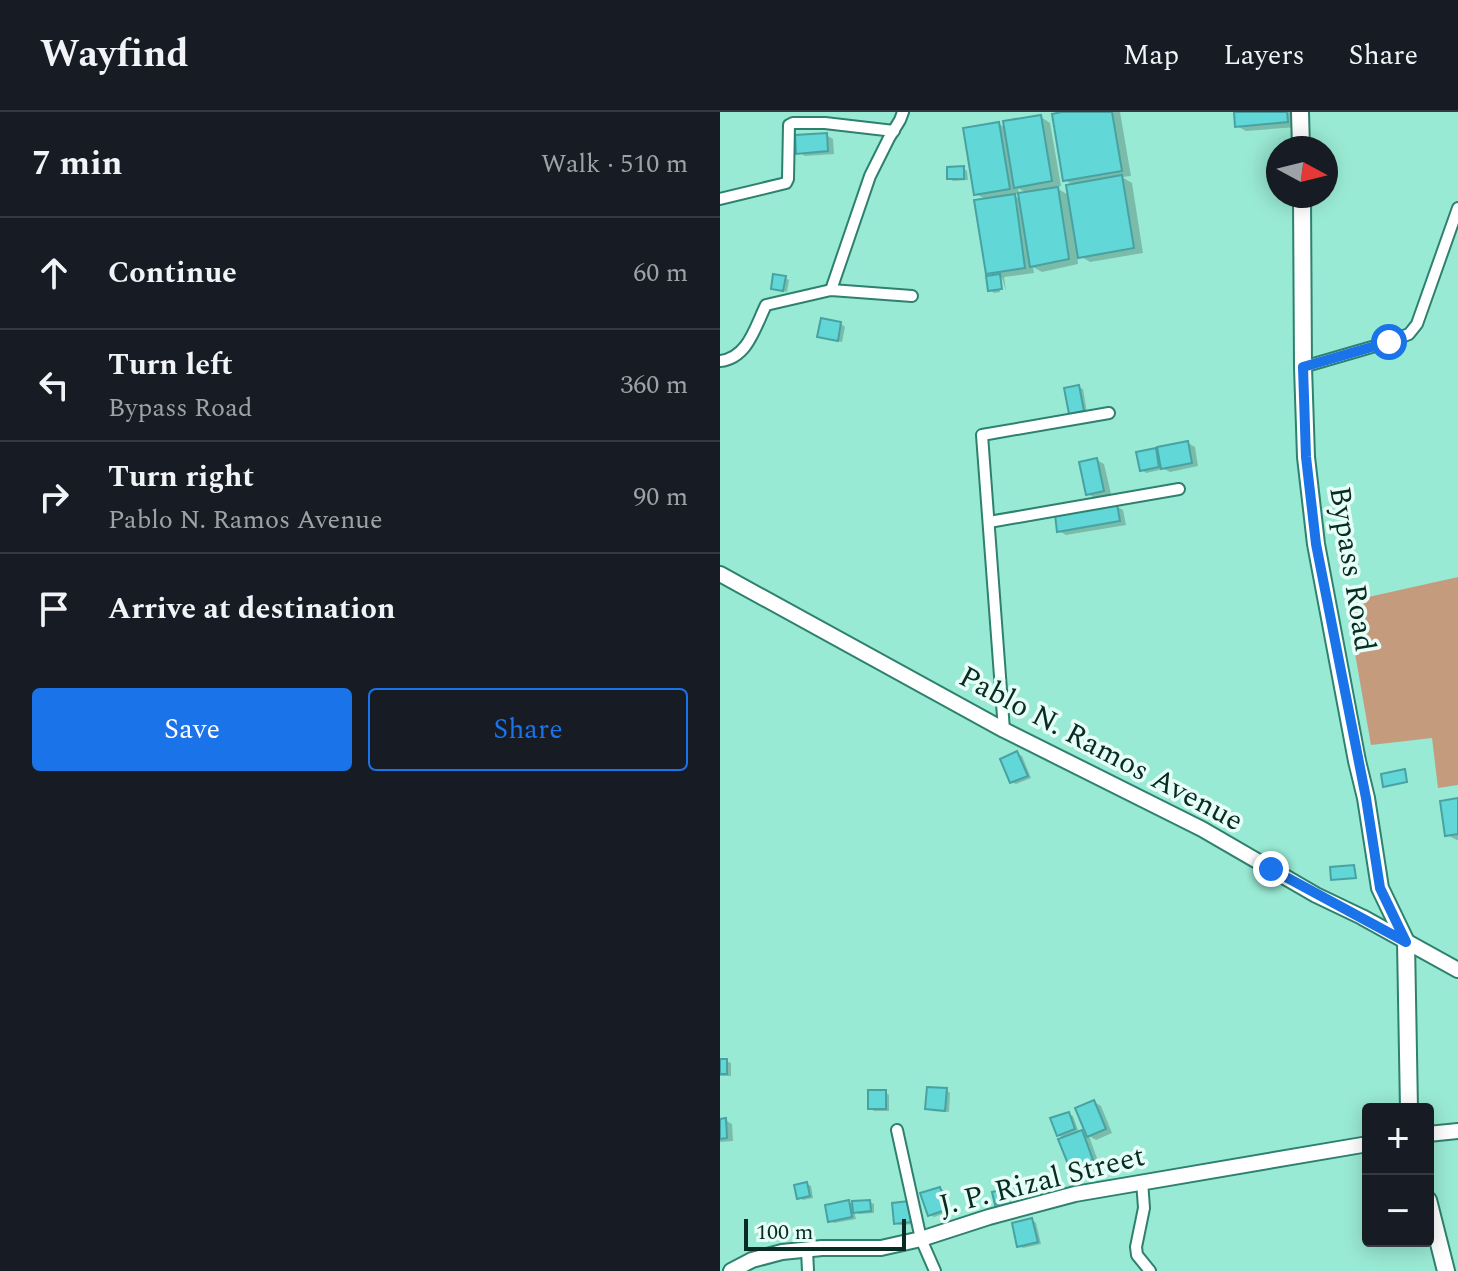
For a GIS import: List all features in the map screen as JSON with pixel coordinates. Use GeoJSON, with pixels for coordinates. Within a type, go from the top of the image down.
{"type":"FeatureCollection","features":[{"type":"Feature","properties":{"kind":"main road"},"geometry":{"type":"LineString","coordinates":[[1300,112],[1301,136]]}},
{"type":"Feature","properties":{"kind":"main road","name":"Bypass Road"},"geometry":{"type":"LineString","coordinates":[[1302,208],[1306,457],[1316,544],[1366,798],[1380,888],[1406,942]]}},
{"type":"Feature","properties":{"kind":"main road"},"geometry":{"type":"LineString","coordinates":[[1406,942],[1409,1103]]}},
{"type":"Feature","properties":{"kind":"main road"},"geometry":{"type":"LineString","coordinates":[[1434,1224],[1446,1271]]}},
{"type":"Feature","properties":{"kind":"street"},"geometry":{"type":"LineString","coordinates":[[831,290],[870,176],[903,112]]}},
{"type":"Feature","properties":{"kind":"street"},"geometry":{"type":"LineString","coordinates":[[720,199],[786,183],[789,125],[793,123],[825,123],[894,131]]}},
{"type":"Feature","properties":{"kind":"street"},"geometry":{"type":"LineString","coordinates":[[1303,367],[1409,334],[1417,324],[1458,208]]}},
{"type":"Feature","properties":{"kind":"street"},"geometry":{"type":"LineString","coordinates":[[720,361],[728,360],[744,349],[766,305],[831,290],[912,296]]}},
{"type":"Feature","properties":{"kind":"street"},"geometry":{"type":"LineString","coordinates":[[1004,730],[982,435],[1109,413]]}},
{"type":"Feature","properties":{"kind":"street"},"geometry":{"type":"LineString","coordinates":[[989,522],[1179,489]]}},
{"type":"Feature","properties":{"kind":"street","name":"Pablo N. Ramos Avenue"},"geometry":{"type":"LineString","coordinates":[[720,574],[1004,730],[1202,829],[1316,895],[1458,970]]}},
{"type":"Feature","properties":{"kind":"street"},"geometry":{"type":"LineString","coordinates":[[897,1130],[921,1239],[935,1271]]}},
{"type":"Feature","properties":{"kind":"street"},"geometry":{"type":"LineString","coordinates":[[1434,1133],[1458,1131]]}},
{"type":"Feature","properties":{"kind":"street","name":"J. P. Rizal Street"},"geometry":{"type":"LineString","coordinates":[[731,1271],[752,1260],[782,1252],[881,1248],[1060,1198],[1142,1181],[1362,1145]]}},
{"type":"Feature","properties":{"kind":"street"},"geometry":{"type":"LineString","coordinates":[[1142,1181],[1144,1208],[1136,1247],[1137,1255],[1150,1271]]}},
{"type":"Feature","properties":{"kind":"street"},"geometry":{"type":"LineString","coordinates":[[807,1250],[808,1271]]}},
{"type":"Feature","properties":{"kind":"shaded area"},"geometry":{"type":"Polygon","coordinates":[[[1458,577],[1458,785],[1438,788],[1432,738],[1371,745],[1346,602],[1458,577]]]}},
{"type":"Feature","properties":{"kind":"building"},"geometry":{"type":"Polygon","coordinates":[[[1112,112],[1122,171],[1063,181],[1052,114],[1112,112]]]}},
{"type":"Feature","properties":{"kind":"building"},"geometry":{"type":"Polygon","coordinates":[[[1234,112],[1287,112],[1288,122],[1235,127],[1234,112]]]}},
{"type":"Feature","properties":{"kind":"building"},"geometry":{"type":"Polygon","coordinates":[[[1041,115],[1052,181],[1014,188],[1003,121],[1041,115]]]}},
{"type":"Feature","properties":{"kind":"building"},"geometry":{"type":"Polygon","coordinates":[[[999,122],[1010,189],[974,195],[963,128],[999,122]]]}},
{"type":"Feature","properties":{"kind":"building"},"geometry":{"type":"Polygon","coordinates":[[[827,133],[828,151],[796,154],[795,135],[827,133]]]}},
{"type":"Feature","properties":{"kind":"building"},"geometry":{"type":"Polygon","coordinates":[[[964,166],[964,179],[947,179],[947,167],[964,166]]]}},
{"type":"Feature","properties":{"kind":"building"},"geometry":{"type":"Polygon","coordinates":[[[1122,175],[1134,248],[1078,258],[1066,185],[1122,175]]]}},
{"type":"Feature","properties":{"kind":"building"},"geometry":{"type":"Polygon","coordinates":[[[1058,187],[1069,259],[1030,267],[1018,193],[1058,187]]]}},
{"type":"Feature","properties":{"kind":"building"},"geometry":{"type":"Polygon","coordinates":[[[1015,194],[1025,268],[986,274],[974,200],[1015,194]]]}},
{"type":"Feature","properties":{"kind":"building"},"geometry":{"type":"Polygon","coordinates":[[[773,274],[786,276],[783,291],[771,289],[773,274]]]}},
{"type":"Feature","properties":{"kind":"building"},"geometry":{"type":"Polygon","coordinates":[[[1000,274],[1002,289],[988,291],[986,276],[1000,274]]]}},
{"type":"Feature","properties":{"kind":"building"},"geometry":{"type":"Polygon","coordinates":[[[821,318],[841,322],[838,341],[817,337],[821,318]]]}},
{"type":"Feature","properties":{"kind":"building"},"geometry":{"type":"Polygon","coordinates":[[[1079,385],[1084,411],[1069,414],[1064,388],[1079,385]]]}},
{"type":"Feature","properties":{"kind":"building"},"geometry":{"type":"Polygon","coordinates":[[[1188,441],[1192,463],[1161,469],[1157,447],[1188,441]]]}},
{"type":"Feature","properties":{"kind":"building"},"geometry":{"type":"Polygon","coordinates":[[[1156,448],[1159,467],[1140,471],[1136,452],[1156,448]]]}},
{"type":"Feature","properties":{"kind":"building"},"geometry":{"type":"Polygon","coordinates":[[[1097,458],[1104,491],[1086,495],[1079,462],[1097,458]]]}},
{"type":"Feature","properties":{"kind":"building"},"geometry":{"type":"Polygon","coordinates":[[[1117,504],[1120,521],[1057,532],[1055,514],[1117,504]]]}},
{"type":"Feature","properties":{"kind":"building"},"geometry":{"type":"Polygon","coordinates":[[[1017,751],[1028,776],[1010,783],[1000,759],[1017,751]]]}},
{"type":"Feature","properties":{"kind":"building"},"geometry":{"type":"Polygon","coordinates":[[[1405,769],[1407,782],[1383,787],[1381,774],[1405,769]]]}},
{"type":"Feature","properties":{"kind":"building"},"geometry":{"type":"Polygon","coordinates":[[[1458,798],[1458,834],[1445,836],[1440,801],[1458,798]]]}},
{"type":"Feature","properties":{"kind":"building"},"geometry":{"type":"Polygon","coordinates":[[[1354,865],[1356,878],[1331,880],[1330,867],[1354,865]]]}},
{"type":"Feature","properties":{"kind":"building"},"geometry":{"type":"Polygon","coordinates":[[[720,1059],[727,1059],[727,1074],[720,1074],[720,1059]]]}},
{"type":"Feature","properties":{"kind":"building"},"geometry":{"type":"Polygon","coordinates":[[[927,1087],[947,1088],[945,1111],[925,1109],[927,1087]]]}},
{"type":"Feature","properties":{"kind":"building"},"geometry":{"type":"Polygon","coordinates":[[[868,1090],[886,1090],[886,1109],[868,1109],[868,1090]]]}},
{"type":"Feature","properties":{"kind":"building"},"geometry":{"type":"Polygon","coordinates":[[[1094,1100],[1106,1129],[1087,1137],[1075,1108],[1094,1100]]]}},
{"type":"Feature","properties":{"kind":"building"},"geometry":{"type":"Polygon","coordinates":[[[1069,1112],[1075,1129],[1057,1136],[1050,1118],[1069,1112]]]}},
{"type":"Feature","properties":{"kind":"building"},"geometry":{"type":"Polygon","coordinates":[[[726,1118],[727,1138],[720,1139],[720,1119],[726,1118]]]}},
{"type":"Feature","properties":{"kind":"building"},"geometry":{"type":"Polygon","coordinates":[[[1082,1130],[1093,1160],[1070,1169],[1058,1139],[1082,1130]]]}},
{"type":"Feature","properties":{"kind":"building"},"geometry":{"type":"Polygon","coordinates":[[[807,1182],[810,1196],[797,1199],[794,1185],[807,1182]]]}},
{"type":"Feature","properties":{"kind":"building"},"geometry":{"type":"Polygon","coordinates":[[[940,1187],[948,1209],[928,1216],[920,1193],[940,1187]]]}},
{"type":"Feature","properties":{"kind":"building"},"geometry":{"type":"Polygon","coordinates":[[[1004,1189],[1007,1202],[995,1205],[992,1192],[1004,1189]]]}},
{"type":"Feature","properties":{"kind":"building"},"geometry":{"type":"Polygon","coordinates":[[[849,1200],[852,1217],[828,1222],[825,1205],[849,1200]]]}},
{"type":"Feature","properties":{"kind":"building"},"geometry":{"type":"Polygon","coordinates":[[[870,1200],[871,1211],[853,1213],[852,1201],[870,1200]]]}},
{"type":"Feature","properties":{"kind":"building"},"geometry":{"type":"Polygon","coordinates":[[[909,1201],[911,1222],[894,1224],[892,1203],[909,1201]]]}},
{"type":"Feature","properties":{"kind":"building"},"geometry":{"type":"Polygon","coordinates":[[[1032,1218],[1038,1242],[1017,1247],[1012,1223],[1032,1218]]]}},
{"type":"Feature","properties":{"kind":"route"},"geometry":{"type":"LineString","coordinates":[[1271,869],[1406,942],[1380,888],[1366,798],[1316,544],[1306,457],[1303,367],[1389,342]]}}]}
